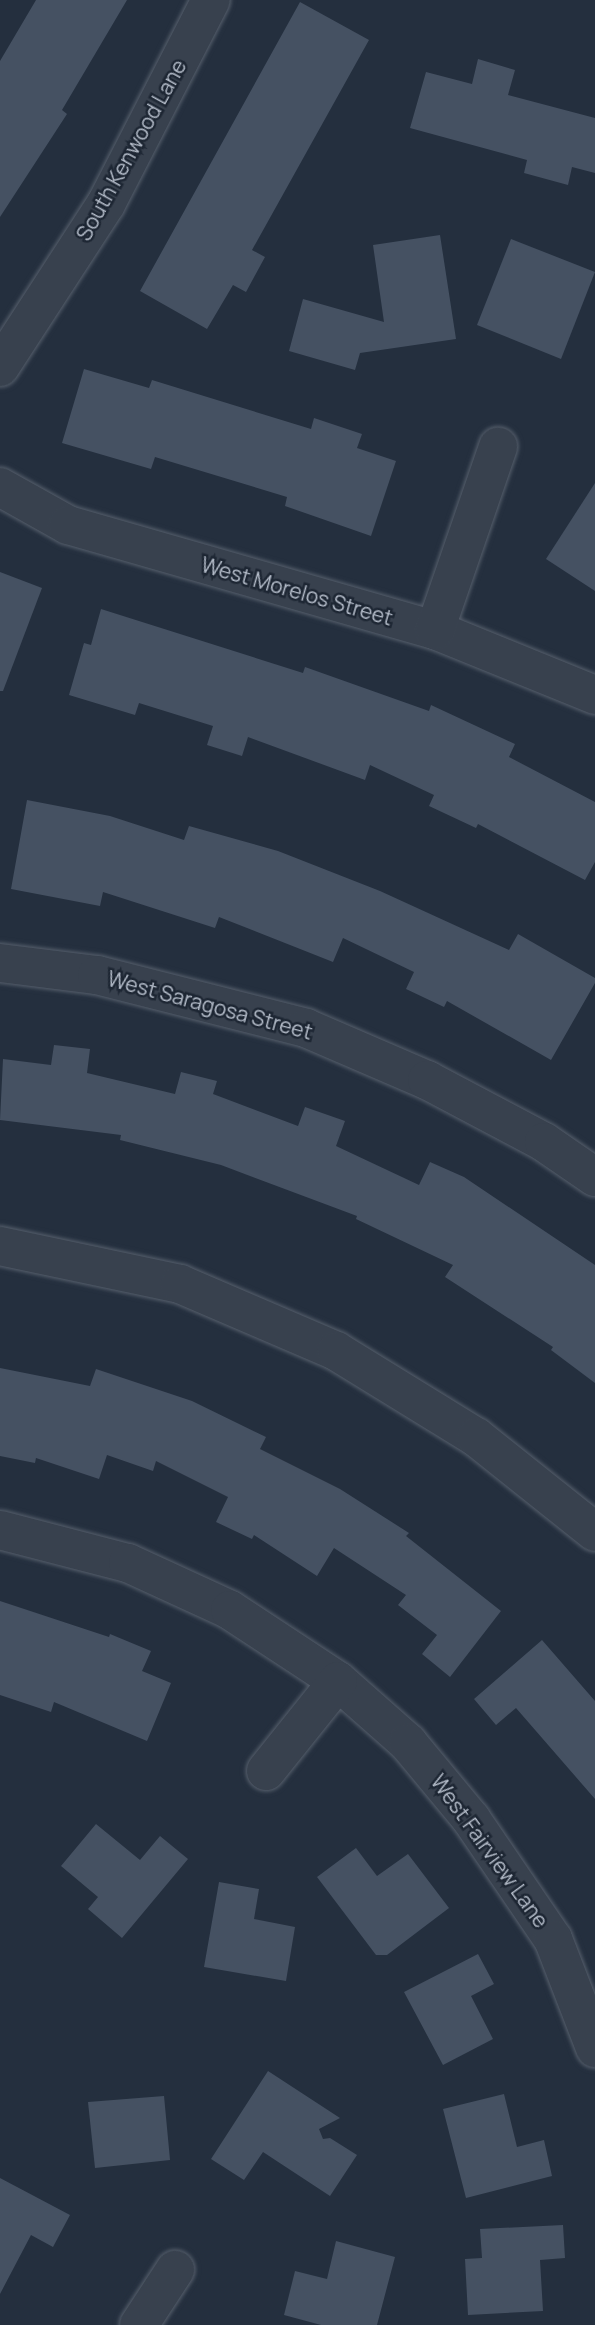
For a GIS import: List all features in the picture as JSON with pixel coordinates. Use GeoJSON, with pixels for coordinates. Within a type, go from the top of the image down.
{"type":"FeatureCollection","features":[{"type":"Feature","properties":{"kind":"street","name":"South Kenwood Lane"},"geometry":{"type":"LineString","coordinates":[[0,368],[106,204],[211,0]]}},
{"type":"Feature","properties":{"kind":"street"},"geometry":{"type":"LineString","coordinates":[[435,630],[498,447]]}},
{"type":"Feature","properties":{"kind":"street","name":"West Morelos Street"},"geometry":{"type":"LineString","coordinates":[[0,487],[68,525],[435,630],[595,695]]}},
{"type":"Feature","properties":{"kind":"street","name":"West Saragosa Street"},"geometry":{"type":"LineString","coordinates":[[0,963],[97,975],[306,1028],[427,1080],[544,1142],[595,1177]]}},
{"type":"Feature","properties":{"kind":"street"},"geometry":{"type":"LineString","coordinates":[[0,1246],[180,1284],[336,1351],[477,1437],[595,1532]]}},
{"type":"Feature","properties":{"kind":"street","name":"West Fairview Lane"},"geometry":{"type":"LineString","coordinates":[[0,1530],[22,1533],[128,1563],[230,1610],[338,1681],[408,1743],[471,1819],[553,1938],[595,2048]]}},
{"type":"Feature","properties":{"kind":"street"},"geometry":{"type":"LineString","coordinates":[[265,1771],[338,1681]]}},
{"type":"Feature","properties":{"kind":"street"},"geometry":{"type":"LineString","coordinates":[[139,2325],[175,2270]]}},
{"type":"Feature","properties":{"kind":"building"},"geometry":{"type":"Polygon","coordinates":[[[36,0],[127,0],[62,110],[67,114],[0,217],[0,61],[36,0]]]}},
{"type":"Feature","properties":{"kind":"building"},"geometry":{"type":"Polygon","coordinates":[[[300,2],[369,40],[252,250],[265,257],[246,292],[233,285],[207,329],[140,291],[300,2]]]}},
{"type":"Feature","properties":{"kind":"building"},"geometry":{"type":"Polygon","coordinates":[[[478,59],[515,70],[508,95],[595,118],[595,173],[572,167],[568,185],[524,173],[527,160],[410,128],[426,72],[472,84],[478,59]]]}},
{"type":"Feature","properties":{"kind":"building"},"geometry":{"type":"Polygon","coordinates":[[[440,235],[456,339],[360,353],[355,370],[289,351],[303,299],[384,322],[373,245],[440,235]]]}},
{"type":"Feature","properties":{"kind":"building"},"geometry":{"type":"Polygon","coordinates":[[[511,239],[595,272],[561,359],[477,325],[511,239]]]}},
{"type":"Feature","properties":{"kind":"building"},"geometry":{"type":"Polygon","coordinates":[[[84,369],[149,388],[152,380],[311,429],[314,418],[362,434],[357,448],[396,461],[371,536],[285,506],[287,497],[155,457],[151,469],[62,443],[84,369]]]}},
{"type":"Feature","properties":{"kind":"building"},"geometry":{"type":"Polygon","coordinates":[[[595,483],[595,591],[546,559],[595,483]]]}},
{"type":"Feature","properties":{"kind":"building"},"geometry":{"type":"Polygon","coordinates":[[[0,572],[42,588],[3,691],[0,691],[0,572]]]}},
{"type":"Feature","properties":{"kind":"building"},"geometry":{"type":"Polygon","coordinates":[[[101,609],[303,673],[305,667],[429,711],[431,705],[515,744],[509,757],[595,802],[595,862],[585,880],[478,824],[476,828],[429,806],[434,795],[370,765],[365,780],[248,737],[242,756],[207,745],[213,726],[139,703],[135,715],[69,695],[84,643],[91,645],[101,609]]]}},
{"type":"Feature","properties":{"kind":"building"},"geometry":{"type":"Polygon","coordinates":[[[27,800],[110,816],[184,840],[189,826],[278,851],[380,891],[509,950],[518,934],[595,978],[595,983],[551,1060],[447,1001],[444,1007],[406,989],[414,972],[343,938],[333,962],[219,917],[215,928],[103,892],[100,906],[11,889],[27,800]]]}},
{"type":"Feature","properties":{"kind":"building"},"geometry":{"type":"Polygon","coordinates":[[[54,1045],[90,1049],[87,1073],[175,1094],[181,1072],[217,1081],[213,1094],[298,1126],[305,1107],[345,1121],[336,1146],[419,1185],[430,1162],[464,1177],[595,1265],[595,1383],[551,1350],[553,1347],[445,1277],[453,1265],[356,1219],[357,1216],[221,1165],[120,1140],[121,1135],[0,1120],[3,1059],[51,1065],[54,1045]]]}},
{"type":"Feature","properties":{"kind":"building"},"geometry":{"type":"Polygon","coordinates":[[[0,1368],[90,1386],[96,1369],[192,1401],[266,1437],[260,1449],[340,1489],[409,1533],[406,1536],[501,1611],[450,1677],[422,1654],[437,1635],[398,1605],[406,1595],[334,1548],[317,1576],[254,1535],[252,1539],[216,1522],[228,1497],[156,1461],[153,1471],[107,1455],[99,1479],[36,1458],[35,1463],[0,1456],[0,1368]]]}},
{"type":"Feature","properties":{"kind":"building"},"geometry":{"type":"Polygon","coordinates":[[[0,1601],[109,1637],[110,1634],[151,1651],[142,1671],[171,1683],[147,1741],[54,1702],[51,1712],[0,1695],[0,1601]]]}},
{"type":"Feature","properties":{"kind":"building"},"geometry":{"type":"Polygon","coordinates":[[[542,1640],[595,1701],[595,1799],[516,1708],[496,1725],[474,1699],[542,1640]]]}},
{"type":"Feature","properties":{"kind":"building"},"geometry":{"type":"Polygon","coordinates":[[[96,1824],[140,1860],[160,1836],[188,1859],[122,1938],[88,1909],[98,1897],[61,1866],[96,1824]]]}},
{"type":"Feature","properties":{"kind":"building"},"geometry":{"type":"Polygon","coordinates":[[[356,1848],[377,1876],[408,1854],[449,1908],[387,1955],[376,1955],[317,1877],[356,1848]]]}},
{"type":"Feature","properties":{"kind":"building"},"geometry":{"type":"Polygon","coordinates":[[[219,1882],[259,1889],[254,1919],[295,1927],[286,1981],[204,1967],[219,1882]]]}},
{"type":"Feature","properties":{"kind":"building"},"geometry":{"type":"Polygon","coordinates":[[[478,1954],[494,1984],[471,1996],[493,2039],[443,2065],[404,1992],[478,1954]]]}},
{"type":"Feature","properties":{"kind":"building"},"geometry":{"type":"Polygon","coordinates":[[[268,2071],[340,2118],[319,2129],[323,2139],[330,2138],[357,2155],[330,2196],[263,2152],[244,2180],[211,2159],[268,2071]]]}},
{"type":"Feature","properties":{"kind":"building"},"geometry":{"type":"Polygon","coordinates":[[[504,2094],[517,2147],[544,2140],[552,2176],[466,2198],[443,2109],[504,2094]]]}},
{"type":"Feature","properties":{"kind":"building"},"geometry":{"type":"Polygon","coordinates":[[[164,2096],[170,2160],[95,2168],[88,2102],[164,2096]]]}},
{"type":"Feature","properties":{"kind":"building"},"geometry":{"type":"Polygon","coordinates":[[[0,2178],[70,2215],[53,2247],[31,2235],[0,2294],[0,2178]]]}},
{"type":"Feature","properties":{"kind":"building"},"geometry":{"type":"Polygon","coordinates":[[[563,2225],[565,2258],[540,2260],[543,2311],[468,2315],[465,2259],[482,2258],[480,2229],[563,2225]]]}},
{"type":"Feature","properties":{"kind":"building"},"geometry":{"type":"Polygon","coordinates":[[[336,2241],[395,2257],[377,2325],[321,2325],[284,2315],[295,2271],[327,2279],[336,2241]]]}}]}
